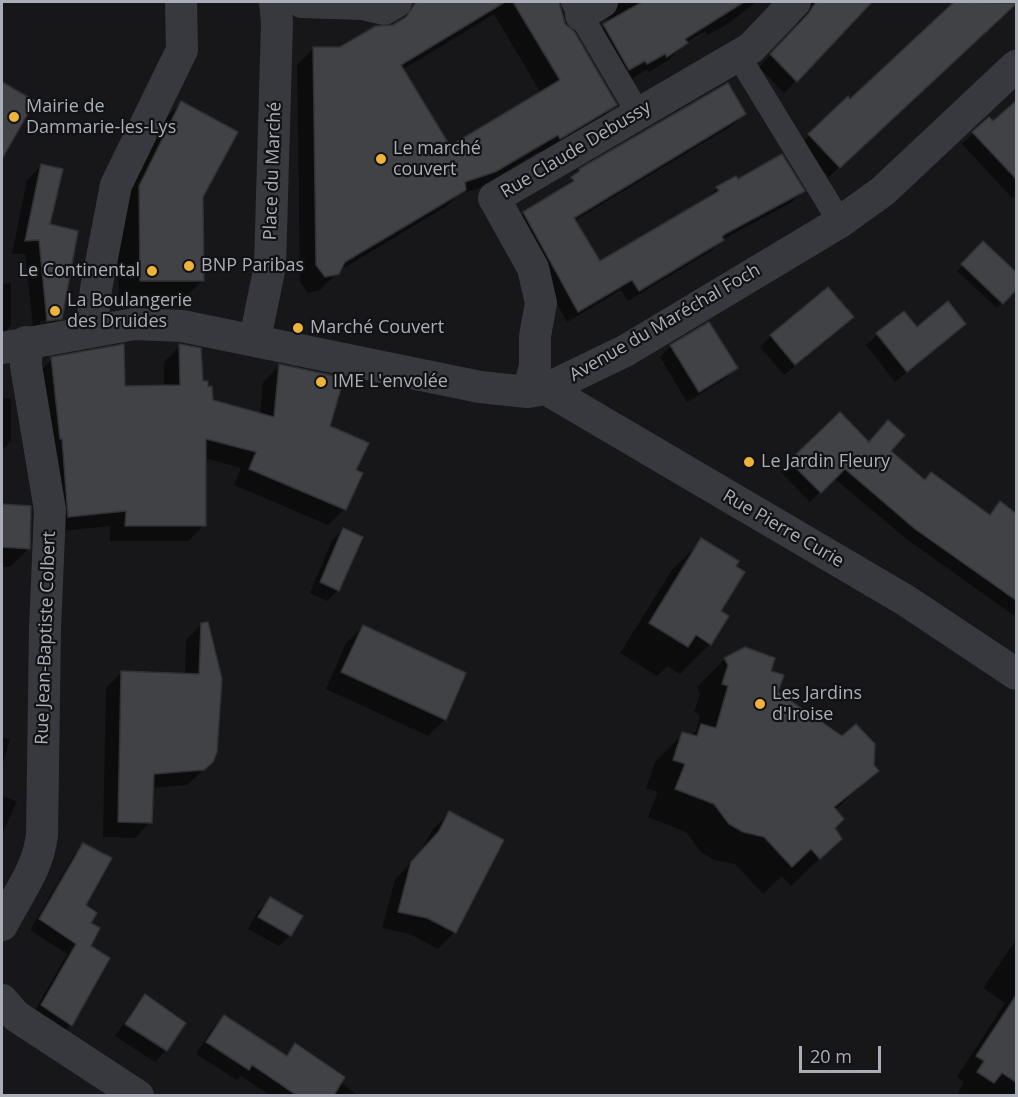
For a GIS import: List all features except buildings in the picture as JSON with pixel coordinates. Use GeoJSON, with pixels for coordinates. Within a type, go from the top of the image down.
{"type":"FeatureCollection","features":[{"type":"Feature","properties":{"kind":"street"},"geometry":{"type":"LineString","coordinates":[[91,331],[96,289],[116,185],[182,50],[181,2]]}},
{"type":"Feature","properties":{"kind":"street","name":"Place du Marché"},"geometry":{"type":"LineString","coordinates":[[255,339],[270,266],[277,23],[275,2]]}},
{"type":"Feature","properties":{"kind":"street"},"geometry":{"type":"LineString","coordinates":[[302,2],[390,5]]}},
{"type":"Feature","properties":{"kind":"street","name":"Rue Claude Debussy"},"geometry":{"type":"LineString","coordinates":[[537,391],[535,336],[541,303],[533,268],[494,198],[751,48],[795,2]]}},
{"type":"Feature","properties":{"kind":"street"},"geometry":{"type":"LineString","coordinates":[[585,6],[638,113]]}},
{"type":"Feature","properties":{"kind":"street"},"geometry":{"type":"LineString","coordinates":[[738,55],[840,222]]}},
{"type":"Feature","properties":{"kind":"street","name":"Avenue du Maréchal Foch"},"geometry":{"type":"LineString","coordinates":[[537,391],[625,351],[840,222],[883,191],[1017,66]]}},
{"type":"Feature","properties":{"kind":"street"},"geometry":{"type":"LineString","coordinates":[[14,345],[134,324],[182,326],[255,339],[480,387],[537,391]]}},
{"type":"Feature","properties":{"kind":"street","name":"Rue Jean-Baptiste Colbert"},"geometry":{"type":"LineString","coordinates":[[2,925],[40,854],[50,510],[26,366],[14,345]]}},
{"type":"Feature","properties":{"kind":"street","name":"Rue Pierre Curie"},"geometry":{"type":"LineString","coordinates":[[537,391],[905,600],[1017,674]]}},
{"type":"Feature","properties":{"kind":"street"},"geometry":{"type":"LineString","coordinates":[[2,1000],[16,1016],[138,1095]]}},
{"type":"Feature","properties":{"kind":"place","name":"Mairie de Dammarie-les-Lys"},"geometry":{"type":"Point","coordinates":[14,117]}},
{"type":"Feature","properties":{"kind":"place","name":"Le marché couvert"},"geometry":{"type":"Point","coordinates":[381,159]}},
{"type":"Feature","properties":{"kind":"place","name":"BNP Paribas"},"geometry":{"type":"Point","coordinates":[189,266]}},
{"type":"Feature","properties":{"kind":"place","name":"Le Continental"},"geometry":{"type":"Point","coordinates":[152,271]}},
{"type":"Feature","properties":{"kind":"place","name":"La Boulangerie des Druides"},"geometry":{"type":"Point","coordinates":[55,311]}},
{"type":"Feature","properties":{"kind":"place","name":"Marché Couvert"},"geometry":{"type":"Point","coordinates":[298,328]}},
{"type":"Feature","properties":{"kind":"place","name":"IME L'envolée"},"geometry":{"type":"Point","coordinates":[321,382]}},
{"type":"Feature","properties":{"kind":"place","name":"Le Jardin Fleury"},"geometry":{"type":"Point","coordinates":[749,462]}},
{"type":"Feature","properties":{"kind":"place","name":"Les Jardins d'Iroise"},"geometry":{"type":"Point","coordinates":[760,704]}}]}
